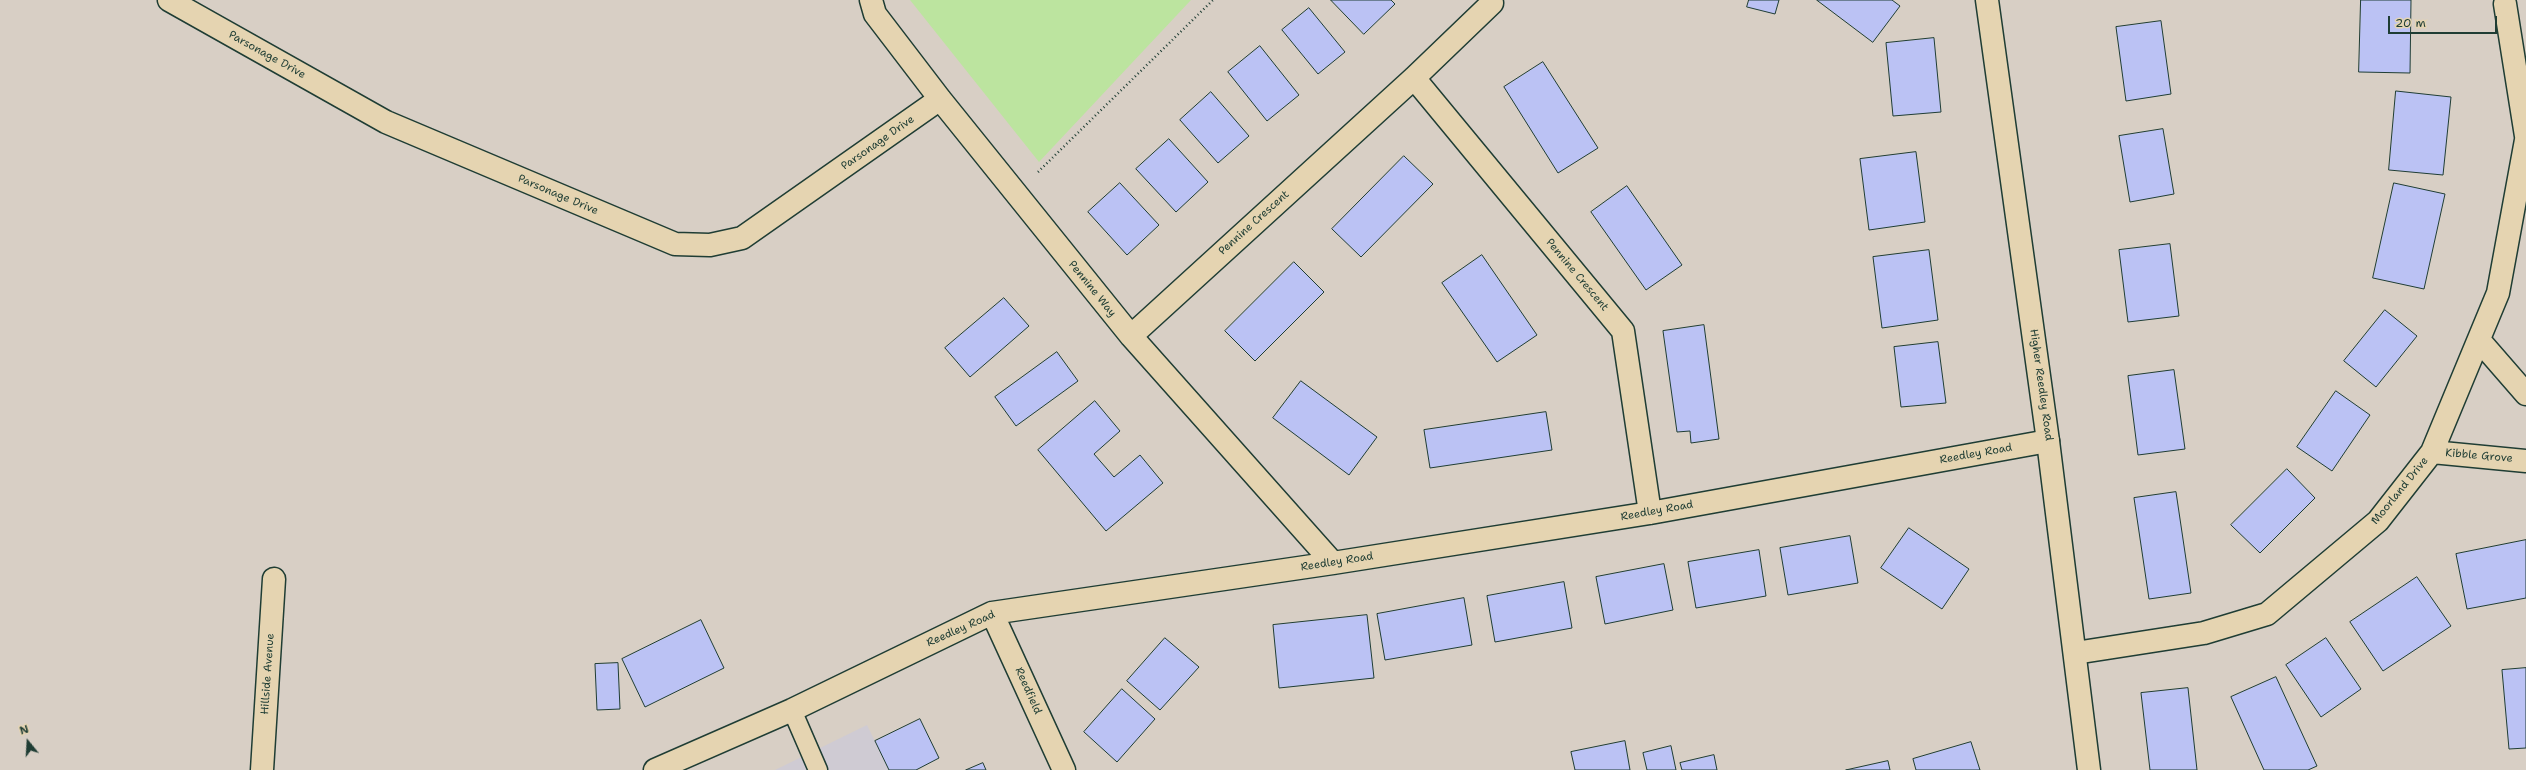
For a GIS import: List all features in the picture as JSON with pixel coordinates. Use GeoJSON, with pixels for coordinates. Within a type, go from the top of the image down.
{"type":"FeatureCollection","features":[{"type":"Feature","properties":{"kind":"street","name":"Parsonage Drive"},"geometry":{"type":"LineString","coordinates":[[169,0],[386,122],[675,244],[710,246],[742,238],[940,99]]}},
{"type":"Feature","properties":{"kind":"street","name":"Pennine Way"},"geometry":{"type":"LineString","coordinates":[[870,0],[875,14],[940,99],[1131,336],[1333,563]]}},
{"type":"Feature","properties":{"kind":"street","name":"Higher Reedley Road"},"geometry":{"type":"LineString","coordinates":[[1987,0],[2048,441],[2089,770]]}},
{"type":"Feature","properties":{"kind":"street","name":"Pennine Crescent"},"geometry":{"type":"LineString","coordinates":[[1131,336],[1414,78],[1492,3]]}},
{"type":"Feature","properties":{"kind":"street"},"geometry":{"type":"LineString","coordinates":[[2505,4],[2526,136]]}},
{"type":"Feature","properties":{"kind":"street","name":"Pennine Crescent"},"geometry":{"type":"LineString","coordinates":[[1414,78],[1623,331],[1650,513]]}},
{"type":"Feature","properties":{"kind":"street","name":"Moorland Drive"},"geometry":{"type":"LineString","coordinates":[[2075,653],[2204,634],[2267,614],[2378,521],[2432,452],[2498,293],[2526,140]]}},
{"type":"Feature","properties":{"kind":"street"},"geometry":{"type":"LineString","coordinates":[[2479,340],[2526,394]]}},
{"type":"Feature","properties":{"kind":"street","name":"Reedley Road"},"geometry":{"type":"LineString","coordinates":[[655,770],[792,710],[992,613],[1333,563],[1650,513],[2048,441]]}},
{"type":"Feature","properties":{"kind":"street","name":"Kibble Grove"},"geometry":{"type":"LineString","coordinates":[[2432,452],[2526,461]]}},
{"type":"Feature","properties":{"kind":"street","name":"Hillside Avenue"},"geometry":{"type":"LineString","coordinates":[[262,770],[274,579]]}},
{"type":"Feature","properties":{"kind":"street","name":"Reedfield"},"geometry":{"type":"LineString","coordinates":[[992,613],[1064,770]]}},
{"type":"Feature","properties":{"kind":"lane"},"geometry":{"type":"LineString","coordinates":[[792,710],[818,770]]}},
{"type":"Feature","properties":{"kind":"path"},"geometry":{"type":"LineString","coordinates":[[1016,193],[1213,0]]}},
{"type":"Feature","properties":{"kind":"shaded area"},"geometry":{"type":"Polygon","coordinates":[[[867,725],[889,770],[775,770],[867,725]]]}},
{"type":"Feature","properties":{"kind":"green space"},"geometry":{"type":"Polygon","coordinates":[[[910,0],[1191,0],[1039,162],[910,0]]]}},
{"type":"Feature","properties":{"kind":"building"},"geometry":{"type":"Polygon","coordinates":[[[1331,0],[1391,0],[1395,4],[1364,34],[1331,0]]]}},
{"type":"Feature","properties":{"kind":"building"},"geometry":{"type":"Polygon","coordinates":[[[1749,0],[1779,0],[1775,14],[1747,7],[1749,0]]]}},
{"type":"Feature","properties":{"kind":"building"},"geometry":{"type":"Polygon","coordinates":[[[1817,0],[1892,0],[1900,6],[1873,42],[1817,0]]]}},
{"type":"Feature","properties":{"kind":"building"},"geometry":{"type":"Polygon","coordinates":[[[2361,0],[2411,0],[2410,73],[2359,72],[2361,0]]]}},
{"type":"Feature","properties":{"kind":"building"},"geometry":{"type":"Polygon","coordinates":[[[1309,8],[1345,52],[1318,74],[1282,30],[1309,8]]]}},
{"type":"Feature","properties":{"kind":"building"},"geometry":{"type":"Polygon","coordinates":[[[2161,21],[2171,94],[2126,101],[2116,27],[2161,21]]]}},
{"type":"Feature","properties":{"kind":"building"},"geometry":{"type":"Polygon","coordinates":[[[1934,38],[1941,112],[1893,116],[1886,43],[1934,38]]]}},
{"type":"Feature","properties":{"kind":"building"},"geometry":{"type":"Polygon","coordinates":[[[1260,46],[1299,95],[1267,121],[1228,72],[1260,46]]]}},
{"type":"Feature","properties":{"kind":"building"},"geometry":{"type":"Polygon","coordinates":[[[1543,62],[1598,148],[1558,173],[1504,87],[1543,62]]]}},
{"type":"Feature","properties":{"kind":"building"},"geometry":{"type":"Polygon","coordinates":[[[2396,91],[2451,97],[2443,175],[2389,170],[2396,91]]]}},
{"type":"Feature","properties":{"kind":"building"},"geometry":{"type":"Polygon","coordinates":[[[1211,92],[1249,136],[1218,163],[1180,120],[1211,92]]]}},
{"type":"Feature","properties":{"kind":"building"},"geometry":{"type":"Polygon","coordinates":[[[2163,129],[2174,194],[2130,202],[2119,136],[2163,129]]]}},
{"type":"Feature","properties":{"kind":"building"},"geometry":{"type":"Polygon","coordinates":[[[1169,139],[1208,182],[1176,212],[1136,169],[1169,139]]]}},
{"type":"Feature","properties":{"kind":"building"},"geometry":{"type":"Polygon","coordinates":[[[1916,152],[1925,222],[1869,230],[1860,159],[1916,152]]]}},
{"type":"Feature","properties":{"kind":"building"},"geometry":{"type":"Polygon","coordinates":[[[1404,156],[1433,184],[1361,257],[1332,229],[1404,156]]]}},
{"type":"Feature","properties":{"kind":"building"},"geometry":{"type":"Polygon","coordinates":[[[1120,183],[1159,225],[1127,255],[1088,212],[1120,183]]]}},
{"type":"Feature","properties":{"kind":"building"},"geometry":{"type":"Polygon","coordinates":[[[2394,183],[2445,194],[2424,289],[2373,278],[2394,183]]]}},
{"type":"Feature","properties":{"kind":"building"},"geometry":{"type":"Polygon","coordinates":[[[1627,186],[1682,265],[1646,290],[1591,212],[1627,186]]]}},
{"type":"Feature","properties":{"kind":"building"},"geometry":{"type":"Polygon","coordinates":[[[2170,244],[2179,316],[2128,322],[2119,250],[2170,244]]]}},
{"type":"Feature","properties":{"kind":"building"},"geometry":{"type":"Polygon","coordinates":[[[1929,250],[1938,320],[1882,328],[1873,257],[1929,250]]]}},
{"type":"Feature","properties":{"kind":"building"},"geometry":{"type":"Polygon","coordinates":[[[1482,255],[1537,335],[1497,362],[1442,283],[1482,255]]]}},
{"type":"Feature","properties":{"kind":"building"},"geometry":{"type":"Polygon","coordinates":[[[1294,262],[1324,292],[1255,361],[1225,331],[1294,262]]]}},
{"type":"Feature","properties":{"kind":"building"},"geometry":{"type":"Polygon","coordinates":[[[1004,298],[1029,326],[970,377],[945,348],[1004,298]]]}},
{"type":"Feature","properties":{"kind":"building"},"geometry":{"type":"Polygon","coordinates":[[[2385,310],[2417,336],[2376,387],[2344,361],[2385,310]]]}},
{"type":"Feature","properties":{"kind":"building"},"geometry":{"type":"Polygon","coordinates":[[[1704,325],[1719,439],[1691,443],[1690,431],[1677,432],[1663,331],[1704,325]]]}},
{"type":"Feature","properties":{"kind":"building"},"geometry":{"type":"Polygon","coordinates":[[[1938,342],[1946,403],[1901,407],[1894,347],[1938,342]]]}},
{"type":"Feature","properties":{"kind":"building"},"geometry":{"type":"Polygon","coordinates":[[[1057,352],[1078,381],[1016,426],[995,397],[1057,352]]]}},
{"type":"Feature","properties":{"kind":"building"},"geometry":{"type":"Polygon","coordinates":[[[2174,370],[2185,449],[2138,455],[2128,376],[2174,370]]]}},
{"type":"Feature","properties":{"kind":"building"},"geometry":{"type":"Polygon","coordinates":[[[1301,381],[1377,437],[1349,475],[1273,418],[1301,381]]]}},
{"type":"Feature","properties":{"kind":"building"},"geometry":{"type":"Polygon","coordinates":[[[2336,391],[2370,415],[2332,471],[2297,447],[2336,391]]]}},
{"type":"Feature","properties":{"kind":"building"},"geometry":{"type":"Polygon","coordinates":[[[1095,401],[1120,431],[1094,454],[1114,477],[1140,455],[1163,483],[1106,531],[1038,450],[1095,401]]]}},
{"type":"Feature","properties":{"kind":"building"},"geometry":{"type":"Polygon","coordinates":[[[1546,412],[1552,450],[1430,468],[1424,430],[1546,412]]]}},
{"type":"Feature","properties":{"kind":"building"},"geometry":{"type":"Polygon","coordinates":[[[2287,469],[2315,498],[2260,553],[2231,525],[2287,469]]]}},
{"type":"Feature","properties":{"kind":"building"},"geometry":{"type":"Polygon","coordinates":[[[2176,492],[2191,593],[2149,599],[2134,498],[2176,492]]]}},
{"type":"Feature","properties":{"kind":"building"},"geometry":{"type":"Polygon","coordinates":[[[1909,528],[1969,569],[1942,609],[1881,568],[1909,528]]]}},
{"type":"Feature","properties":{"kind":"building"},"geometry":{"type":"Polygon","coordinates":[[[1850,536],[1858,583],[1788,595],[1780,548],[1850,536]]]}},
{"type":"Feature","properties":{"kind":"building"},"geometry":{"type":"Polygon","coordinates":[[[2526,540],[2526,598],[2467,609],[2456,554],[2526,540]]]}},
{"type":"Feature","properties":{"kind":"building"},"geometry":{"type":"Polygon","coordinates":[[[1759,550],[1766,596],[1696,608],[1688,562],[1759,550]]]}},
{"type":"Feature","properties":{"kind":"building"},"geometry":{"type":"Polygon","coordinates":[[[1664,564],[1673,610],[1605,624],[1596,577],[1664,564]]]}},
{"type":"Feature","properties":{"kind":"building"},"geometry":{"type":"Polygon","coordinates":[[[2417,577],[2451,626],[2383,671],[2350,622],[2417,577]]]}},
{"type":"Feature","properties":{"kind":"building"},"geometry":{"type":"Polygon","coordinates":[[[1564,582],[1572,628],[1495,642],[1487,596],[1564,582]]]}},
{"type":"Feature","properties":{"kind":"building"},"geometry":{"type":"Polygon","coordinates":[[[1464,598],[1472,645],[1385,660],[1377,614],[1464,598]]]}},
{"type":"Feature","properties":{"kind":"building"},"geometry":{"type":"Polygon","coordinates":[[[1367,615],[1374,678],[1279,688],[1273,625],[1367,615]]]}},
{"type":"Feature","properties":{"kind":"building"},"geometry":{"type":"Polygon","coordinates":[[[701,620],[724,668],[645,707],[622,659],[701,620]]]}},
{"type":"Feature","properties":{"kind":"building"},"geometry":{"type":"Polygon","coordinates":[[[1165,638],[1199,667],[1160,710],[1127,681],[1165,638]]]}},
{"type":"Feature","properties":{"kind":"building"},"geometry":{"type":"Polygon","coordinates":[[[2326,638],[2361,689],[2321,717],[2286,665],[2326,638]]]}},
{"type":"Feature","properties":{"kind":"building"},"geometry":{"type":"Polygon","coordinates":[[[618,663],[620,709],[597,710],[595,664],[618,663]]]}},
{"type":"Feature","properties":{"kind":"building"},"geometry":{"type":"Polygon","coordinates":[[[2526,668],[2526,748],[2509,749],[2502,670],[2526,668]]]}},
{"type":"Feature","properties":{"kind":"building"},"geometry":{"type":"Polygon","coordinates":[[[2276,677],[2317,766],[2308,770],[2264,770],[2231,697],[2276,677]]]}},
{"type":"Feature","properties":{"kind":"building"},"geometry":{"type":"Polygon","coordinates":[[[2188,688],[2197,770],[2150,770],[2141,693],[2188,688]]]}},
{"type":"Feature","properties":{"kind":"building"},"geometry":{"type":"Polygon","coordinates":[[[1122,689],[1155,719],[1117,762],[1084,732],[1122,689]]]}},
{"type":"Feature","properties":{"kind":"building"},"geometry":{"type":"Polygon","coordinates":[[[920,719],[939,758],[916,770],[889,770],[875,741],[920,719]]]}},
{"type":"Feature","properties":{"kind":"building"},"geometry":{"type":"Polygon","coordinates":[[[1625,741],[1630,770],[1575,770],[1571,752],[1625,741]]]}},
{"type":"Feature","properties":{"kind":"building"},"geometry":{"type":"Polygon","coordinates":[[[1971,742],[1980,770],[1916,770],[1913,759],[1971,742]]]}},
{"type":"Feature","properties":{"kind":"building"},"geometry":{"type":"Polygon","coordinates":[[[1671,746],[1676,770],[1647,770],[1643,753],[1671,746]]]}},
{"type":"Feature","properties":{"kind":"building"},"geometry":{"type":"Polygon","coordinates":[[[1714,755],[1717,770],[1682,770],[1680,763],[1714,755]]]}},
{"type":"Feature","properties":{"kind":"building"},"geometry":{"type":"Polygon","coordinates":[[[1888,761],[1890,770],[1846,770],[1888,761]]]}},
{"type":"Feature","properties":{"kind":"building"},"geometry":{"type":"Polygon","coordinates":[[[983,763],[986,770],[966,770],[983,763]]]}}]}
